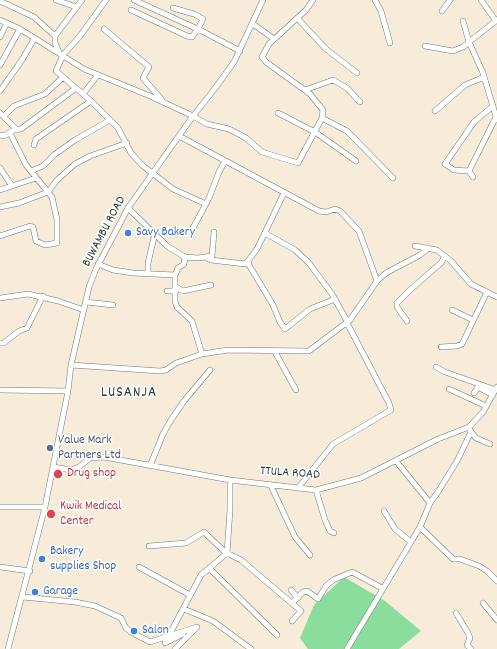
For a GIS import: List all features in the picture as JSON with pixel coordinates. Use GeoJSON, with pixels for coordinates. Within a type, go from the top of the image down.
{"type":"FeatureCollection","features":[{"type":"Feature","properties":{"kind":"street"},"geometry":{"type":"LineString","coordinates":[[56,0],[76,7]]}},
{"type":"Feature","properties":{"kind":"street"},"geometry":{"type":"LineString","coordinates":[[61,53],[55,43],[55,36],[82,0]]}},
{"type":"Feature","properties":{"kind":"street"},"geometry":{"type":"LineString","coordinates":[[106,0],[80,36],[61,53],[55,70],[62,78],[91,101],[122,132],[126,144],[138,162],[173,189],[206,204]]}},
{"type":"Feature","properties":{"kind":"street","name":"BUWAMBU ROAD"},"geometry":{"type":"LineString","coordinates":[[10,648],[30,570],[53,467],[68,391],[71,365],[89,287],[98,264],[128,208],[193,116],[220,82],[240,51],[263,0]]}},
{"type":"Feature","properties":{"kind":"street"},"geometry":{"type":"LineString","coordinates":[[0,20],[20,29],[34,39],[61,53],[80,67],[151,96],[207,124],[229,129],[262,152],[281,156],[298,163],[324,113],[322,107],[305,90],[263,59],[262,54],[274,38],[297,18],[314,0]]}},
{"type":"Feature","properties":{"kind":"street"},"geometry":{"type":"LineString","coordinates":[[375,0],[381,11],[390,43]]}},
{"type":"Feature","properties":{"kind":"street"},"geometry":{"type":"LineString","coordinates":[[442,11],[450,0]]}},
{"type":"Feature","properties":{"kind":"street"},"geometry":{"type":"LineString","coordinates":[[424,46],[453,51],[469,42],[497,20],[481,0]]}},
{"type":"Feature","properties":{"kind":"street"},"geometry":{"type":"LineString","coordinates":[[0,1],[34,17],[55,36]]}},
{"type":"Feature","properties":{"kind":"street"},"geometry":{"type":"LineString","coordinates":[[137,1],[198,29],[240,51]]}},
{"type":"Feature","properties":{"kind":"street"},"geometry":{"type":"LineString","coordinates":[[131,10],[187,36],[192,36],[202,22],[201,16],[173,8]]}},
{"type":"Feature","properties":{"kind":"street"},"geometry":{"type":"LineString","coordinates":[[297,18],[326,49],[356,73]]}},
{"type":"Feature","properties":{"kind":"street"},"geometry":{"type":"LineString","coordinates":[[463,21],[469,42],[484,76],[496,119],[469,171]]}},
{"type":"Feature","properties":{"kind":"street"},"geometry":{"type":"LineString","coordinates":[[0,37],[7,23]]}},
{"type":"Feature","properties":{"kind":"street"},"geometry":{"type":"LineString","coordinates":[[253,24],[274,38]]}},
{"type":"Feature","properties":{"kind":"street"},"geometry":{"type":"LineString","coordinates":[[0,65],[20,29]]}},
{"type":"Feature","properties":{"kind":"street"},"geometry":{"type":"LineString","coordinates":[[104,29],[149,66],[149,70],[142,77],[164,102]]}},
{"type":"Feature","properties":{"kind":"street"},"geometry":{"type":"LineString","coordinates":[[0,91],[22,60],[34,39]]}},
{"type":"Feature","properties":{"kind":"street"},"geometry":{"type":"LineString","coordinates":[[83,94],[98,75]]}},
{"type":"Feature","properties":{"kind":"street"},"geometry":{"type":"LineString","coordinates":[[435,111],[466,85],[484,76]]}},
{"type":"Feature","properties":{"kind":"street"},"geometry":{"type":"LineString","coordinates":[[18,130],[2,115],[14,106],[45,94],[62,78]]}},
{"type":"Feature","properties":{"kind":"street"},"geometry":{"type":"LineString","coordinates":[[305,90],[333,80],[347,88],[360,102]]}},
{"type":"Feature","properties":{"kind":"street"},"geometry":{"type":"LineString","coordinates":[[0,134],[4,136],[21,130],[76,88]]}},
{"type":"Feature","properties":{"kind":"street"},"geometry":{"type":"LineString","coordinates":[[151,96],[156,93]]}},
{"type":"Feature","properties":{"kind":"street"},"geometry":{"type":"LineString","coordinates":[[34,145],[36,139],[91,101]]}},
{"type":"Feature","properties":{"kind":"street"},"geometry":{"type":"LineString","coordinates":[[474,177],[469,171],[454,170],[444,164],[474,122],[493,106]]}},
{"type":"Feature","properties":{"kind":"street"},"geometry":{"type":"LineString","coordinates":[[278,113],[315,132],[356,161]]}},
{"type":"Feature","properties":{"kind":"street"},"geometry":{"type":"LineString","coordinates":[[322,118],[350,134],[393,178]]}},
{"type":"Feature","properties":{"kind":"street"},"geometry":{"type":"LineString","coordinates":[[31,171],[43,166],[54,155],[75,140],[110,120]]}},
{"type":"Feature","properties":{"kind":"street"},"geometry":{"type":"LineString","coordinates":[[0,236],[30,226],[33,227],[36,241],[45,246],[56,244],[56,212],[52,197],[31,171],[10,133]]}},
{"type":"Feature","properties":{"kind":"street"},"geometry":{"type":"LineString","coordinates":[[179,136],[319,211],[326,212],[337,209],[352,222],[359,231],[377,281]]}},
{"type":"Feature","properties":{"kind":"street"},"geometry":{"type":"LineString","coordinates":[[0,207],[19,203],[48,192],[57,180],[75,164],[90,156],[126,144]]}},
{"type":"Feature","properties":{"kind":"street"},"geometry":{"type":"LineString","coordinates":[[192,230],[226,161],[224,160]]}},
{"type":"Feature","properties":{"kind":"street"},"geometry":{"type":"LineString","coordinates":[[0,168],[12,186]]}},
{"type":"Feature","properties":{"kind":"street"},"geometry":{"type":"LineString","coordinates":[[0,190],[36,178]]}},
{"type":"Feature","properties":{"kind":"street"},"geometry":{"type":"LineString","coordinates":[[128,208],[167,246],[185,257],[207,258],[211,260],[245,264],[264,233],[284,193]]}},
{"type":"Feature","properties":{"kind":"street"},"geometry":{"type":"LineString","coordinates":[[207,258],[212,256],[212,240],[214,232]]}},
{"type":"Feature","properties":{"kind":"street"},"geometry":{"type":"LineString","coordinates":[[148,274],[148,263],[155,233]]}},
{"type":"Feature","properties":{"kind":"street"},"geometry":{"type":"LineString","coordinates":[[264,233],[291,247],[309,263],[335,299],[389,403],[391,410],[333,444],[298,488]]}},
{"type":"Feature","properties":{"kind":"street"},"geometry":{"type":"LineString","coordinates":[[415,246],[434,249],[446,256],[471,284],[497,297]]}},
{"type":"Feature","properties":{"kind":"street"},"geometry":{"type":"LineString","coordinates":[[71,365],[160,371],[166,370],[176,363],[202,354],[228,350],[309,352],[350,320],[377,281],[386,273],[420,255],[429,248]]}},
{"type":"Feature","properties":{"kind":"street"},"geometry":{"type":"LineString","coordinates":[[407,321],[397,307],[397,303],[446,256]]}},
{"type":"Feature","properties":{"kind":"street"},"geometry":{"type":"LineString","coordinates":[[185,257],[184,264],[178,268],[175,275],[177,307],[192,321],[202,354]]}},
{"type":"Feature","properties":{"kind":"street"},"geometry":{"type":"LineString","coordinates":[[247,262],[273,304],[280,322],[285,329],[310,309],[335,299]]}},
{"type":"Feature","properties":{"kind":"street"},"geometry":{"type":"LineString","coordinates":[[98,264],[121,271],[175,275]]}},
{"type":"Feature","properties":{"kind":"street"},"geometry":{"type":"LineString","coordinates":[[167,291],[176,289],[183,291],[211,285]]}},
{"type":"Feature","properties":{"kind":"street"},"geometry":{"type":"LineString","coordinates":[[441,347],[457,346],[462,344],[487,292]]}},
{"type":"Feature","properties":{"kind":"street"},"geometry":{"type":"LineString","coordinates":[[0,298],[28,294],[43,296],[84,310]]}},
{"type":"Feature","properties":{"kind":"street"},"geometry":{"type":"LineString","coordinates":[[0,343],[4,343],[19,331],[27,328],[43,296]]}},
{"type":"Feature","properties":{"kind":"street"},"geometry":{"type":"LineString","coordinates":[[86,302],[113,305]]}},
{"type":"Feature","properties":{"kind":"street"},"geometry":{"type":"LineString","coordinates":[[452,310],[473,320]]}},
{"type":"Feature","properties":{"kind":"street"},"geometry":{"type":"LineString","coordinates":[[275,352],[296,390]]}},
{"type":"Feature","properties":{"kind":"street"},"geometry":{"type":"LineString","coordinates":[[436,367],[445,372],[495,391]]}},
{"type":"Feature","properties":{"kind":"street"},"geometry":{"type":"LineString","coordinates":[[150,466],[168,425],[184,401],[210,370]]}},
{"type":"Feature","properties":{"kind":"street"},"geometry":{"type":"LineString","coordinates":[[474,394],[478,387],[495,391]]}},
{"type":"Feature","properties":{"kind":"street"},"geometry":{"type":"LineString","coordinates":[[450,389],[486,406]]}},
{"type":"Feature","properties":{"kind":"street"},"geometry":{"type":"LineString","coordinates":[[0,390],[68,391]]}},
{"type":"Feature","properties":{"kind":"street","name":"TTULA ROAD"},"geometry":{"type":"LineString","coordinates":[[53,467],[76,469],[90,458],[96,457],[230,480],[271,486],[316,490],[361,478],[438,439],[470,429],[478,420],[495,391]]}},
{"type":"Feature","properties":{"kind":"street"},"geometry":{"type":"LineString","coordinates":[[470,429],[476,438],[490,444]]}},
{"type":"Feature","properties":{"kind":"street"},"geometry":{"type":"LineString","coordinates":[[347,649],[382,588],[420,527],[430,503],[457,461],[470,429]]}},
{"type":"Feature","properties":{"kind":"street"},"geometry":{"type":"LineString","coordinates":[[396,461],[430,503]]}},
{"type":"Feature","properties":{"kind":"street"},"geometry":{"type":"LineString","coordinates":[[197,627],[165,643],[201,575],[227,553],[230,510],[230,480]]}},
{"type":"Feature","properties":{"kind":"street"},"geometry":{"type":"LineString","coordinates":[[271,486],[295,537],[310,555]]}},
{"type":"Feature","properties":{"kind":"street"},"geometry":{"type":"LineString","coordinates":[[316,490],[325,520],[330,531],[334,533]]}},
{"type":"Feature","properties":{"kind":"street"},"geometry":{"type":"LineString","coordinates":[[0,507],[44,507]]}},
{"type":"Feature","properties":{"kind":"street"},"geometry":{"type":"LineString","coordinates":[[384,511],[395,529],[411,542]]}},
{"type":"Feature","properties":{"kind":"street"},"geometry":{"type":"LineString","coordinates":[[420,527],[453,559],[460,559],[479,566],[487,571],[497,581]]}},
{"type":"Feature","properties":{"kind":"street"},"geometry":{"type":"LineString","coordinates":[[149,546],[186,543],[203,532],[227,553],[241,560],[301,611],[292,621]]}},
{"type":"Feature","properties":{"kind":"street"},"geometry":{"type":"LineString","coordinates":[[0,567],[30,570]]}},
{"type":"Feature","properties":{"kind":"street"},"geometry":{"type":"LineString","coordinates":[[139,567],[190,595]]}},
{"type":"Feature","properties":{"kind":"street"},"geometry":{"type":"LineString","coordinates":[[209,568],[277,635]]}},
{"type":"Feature","properties":{"kind":"street"},"geometry":{"type":"LineString","coordinates":[[292,603],[303,592],[307,591],[318,599],[326,586],[333,580],[352,572],[382,588]]}},
{"type":"Feature","properties":{"kind":"street"},"geometry":{"type":"LineString","coordinates":[[291,590],[298,598]]}},
{"type":"Feature","properties":{"kind":"street"},"geometry":{"type":"LineString","coordinates":[[23,597],[74,602],[99,608],[121,618],[126,628],[150,642],[197,627]]}},
{"type":"Feature","properties":{"kind":"street"},"geometry":{"type":"LineString","coordinates":[[483,603],[497,620]]}},
{"type":"Feature","properties":{"kind":"street"},"geometry":{"type":"LineString","coordinates":[[184,609],[213,621],[249,648]]}},
{"type":"Feature","properties":{"kind":"street"},"geometry":{"type":"LineString","coordinates":[[456,613],[468,633],[470,638],[467,645],[471,649]]}},
{"type":"Feature","properties":{"kind":"street"},"geometry":{"type":"LineString","coordinates":[[175,649],[197,627]]}},
{"type":"Feature","properties":{"kind":"green space"},"geometry":{"type":"Polygon","coordinates":[[[344,577],[385,601],[421,631],[399,649],[308,649],[300,638],[314,605],[344,577]]]}},
{"type":"Feature","properties":{"kind":"place","name":"Savy Bakery"},"geometry":{"type":"Point","coordinates":[128,233]}},
{"type":"Feature","properties":{"kind":"place","name":"Value Mark Partners Ltd"},"geometry":{"type":"Point","coordinates":[50,448]}},
{"type":"Feature","properties":{"kind":"place","name":"Drug shop"},"geometry":{"type":"Point","coordinates":[58,474]}},
{"type":"Feature","properties":{"kind":"place","name":"Kwik Medical Center"},"geometry":{"type":"Point","coordinates":[51,514]}},
{"type":"Feature","properties":{"kind":"place","name":"Bakery supplies Shop"},"geometry":{"type":"Point","coordinates":[42,559]}},
{"type":"Feature","properties":{"kind":"place","name":"Garage"},"geometry":{"type":"Point","coordinates":[35,592]}},
{"type":"Feature","properties":{"kind":"place","name":"Salon"},"geometry":{"type":"Point","coordinates":[134,631]}},
{"type":"Feature","properties":{"kind":"district","name":"LUSANJA"},"geometry":{"type":"Point","coordinates":[129,394]}}]}
